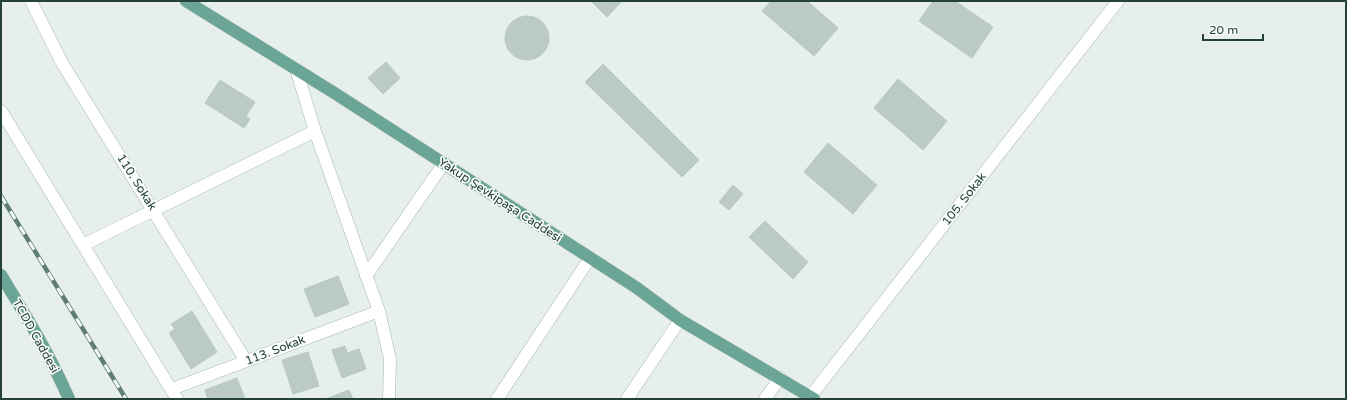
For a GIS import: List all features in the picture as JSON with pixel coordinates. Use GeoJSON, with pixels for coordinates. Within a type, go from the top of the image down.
{"type":"FeatureCollection","features":[{"type":"Feature","properties":{"kind":"main road","name":"Yakup Şevkipaşa Caddesi"},"geometry":{"type":"LineString","coordinates":[[186,1],[296,69],[637,288],[680,320],[812,398]]}},
{"type":"Feature","properties":{"kind":"main road","name":"TCDD Caddesi"},"geometry":{"type":"LineString","coordinates":[[1,275],[31,324],[69,399]]}},
{"type":"Feature","properties":{"kind":"street","name":"110. Sokak"},"geometry":{"type":"LineString","coordinates":[[31,1],[62,63],[155,209],[246,361]]}},
{"type":"Feature","properties":{"kind":"street","name":"105. Sokak"},"geometry":{"type":"LineString","coordinates":[[812,398],[1118,1]]}},
{"type":"Feature","properties":{"kind":"street"},"geometry":{"type":"LineString","coordinates":[[296,69],[315,132],[379,311],[390,359],[389,399]]}},
{"type":"Feature","properties":{"kind":"street"},"geometry":{"type":"LineString","coordinates":[[1,111],[175,394]]}},
{"type":"Feature","properties":{"kind":"street"},"geometry":{"type":"LineString","coordinates":[[83,244],[315,132]]}},
{"type":"Feature","properties":{"kind":"street"},"geometry":{"type":"LineString","coordinates":[[366,276],[444,164]]}},
{"type":"Feature","properties":{"kind":"street"},"geometry":{"type":"LineString","coordinates":[[497,399],[590,258]]}},
{"type":"Feature","properties":{"kind":"street","name":"113. Sokak"},"geometry":{"type":"LineString","coordinates":[[175,394],[246,361],[379,311]]}},
{"type":"Feature","properties":{"kind":"street"},"geometry":{"type":"LineString","coordinates":[[627,399],[680,320]]}},
{"type":"Feature","properties":{"kind":"street"},"geometry":{"type":"LineString","coordinates":[[765,399],[780,378]]}},
{"type":"Feature","properties":{"kind":"building"},"geometry":{"type":"Polygon","coordinates":[[[591,1],[622,1],[607,17],[591,1]]]}},
{"type":"Feature","properties":{"kind":"building"},"geometry":{"type":"Polygon","coordinates":[[[771,1],[807,1],[838,28],[814,56],[762,11],[771,1]]]}},
{"type":"Feature","properties":{"kind":"building"},"geometry":{"type":"Polygon","coordinates":[[[933,1],[955,1],[993,27],[972,58],[919,21],[933,1]]]}},
{"type":"Feature","properties":{"kind":"building"},"geometry":{"type":"Polygon","coordinates":[[[523,16],[531,16],[536,17],[543,22],[548,29],[548,47],[543,54],[536,59],[523,60],[515,57],[508,50],[505,42],[505,34],[508,26],[515,19],[523,16]]]}},
{"type":"Feature","properties":{"kind":"building"},"geometry":{"type":"Polygon","coordinates":[[[386,62],[400,78],[383,94],[368,78],[386,62]]]}},
{"type":"Feature","properties":{"kind":"building"},"geometry":{"type":"Polygon","coordinates":[[[603,64],[699,160],[682,177],[585,82],[603,64]]]}},
{"type":"Feature","properties":{"kind":"building"},"geometry":{"type":"Polygon","coordinates":[[[898,79],[947,121],[923,150],[874,108],[898,79]]]}},
{"type":"Feature","properties":{"kind":"building"},"geometry":{"type":"Polygon","coordinates":[[[220,80],[255,102],[246,116],[250,119],[244,128],[205,103],[220,80]]]}},
{"type":"Feature","properties":{"kind":"building"},"geometry":{"type":"Polygon","coordinates":[[[828,143],[877,185],[853,214],[804,172],[828,143]]]}},
{"type":"Feature","properties":{"kind":"building"},"geometry":{"type":"Polygon","coordinates":[[[733,185],[743,194],[729,210],[719,202],[733,185]]]}},
{"type":"Feature","properties":{"kind":"building"},"geometry":{"type":"Polygon","coordinates":[[[765,221],[808,262],[793,279],[749,237],[765,221]]]}},
{"type":"Feature","properties":{"kind":"building"},"geometry":{"type":"Polygon","coordinates":[[[338,276],[349,304],[315,317],[304,289],[338,276]]]}},
{"type":"Feature","properties":{"kind":"building"},"geometry":{"type":"Polygon","coordinates":[[[192,311],[217,352],[191,369],[169,333],[175,329],[171,324],[192,311]]]}},
{"type":"Feature","properties":{"kind":"building"},"geometry":{"type":"Polygon","coordinates":[[[345,346],[347,353],[359,349],[366,369],[342,378],[332,350],[345,346]]]}},
{"type":"Feature","properties":{"kind":"building"},"geometry":{"type":"Polygon","coordinates":[[[308,352],[319,386],[293,394],[282,360],[308,352]]]}},
{"type":"Feature","properties":{"kind":"building"},"geometry":{"type":"Polygon","coordinates":[[[237,378],[245,399],[208,399],[205,390],[237,378]]]}},
{"type":"Feature","properties":{"kind":"building"},"geometry":{"type":"Polygon","coordinates":[[[349,390],[353,399],[326,399],[349,390]]]}},
{"type":"Feature","properties":{"kind":"railway"},"geometry":{"type":"LineString","coordinates":[[1,196],[126,399]]}}]}
